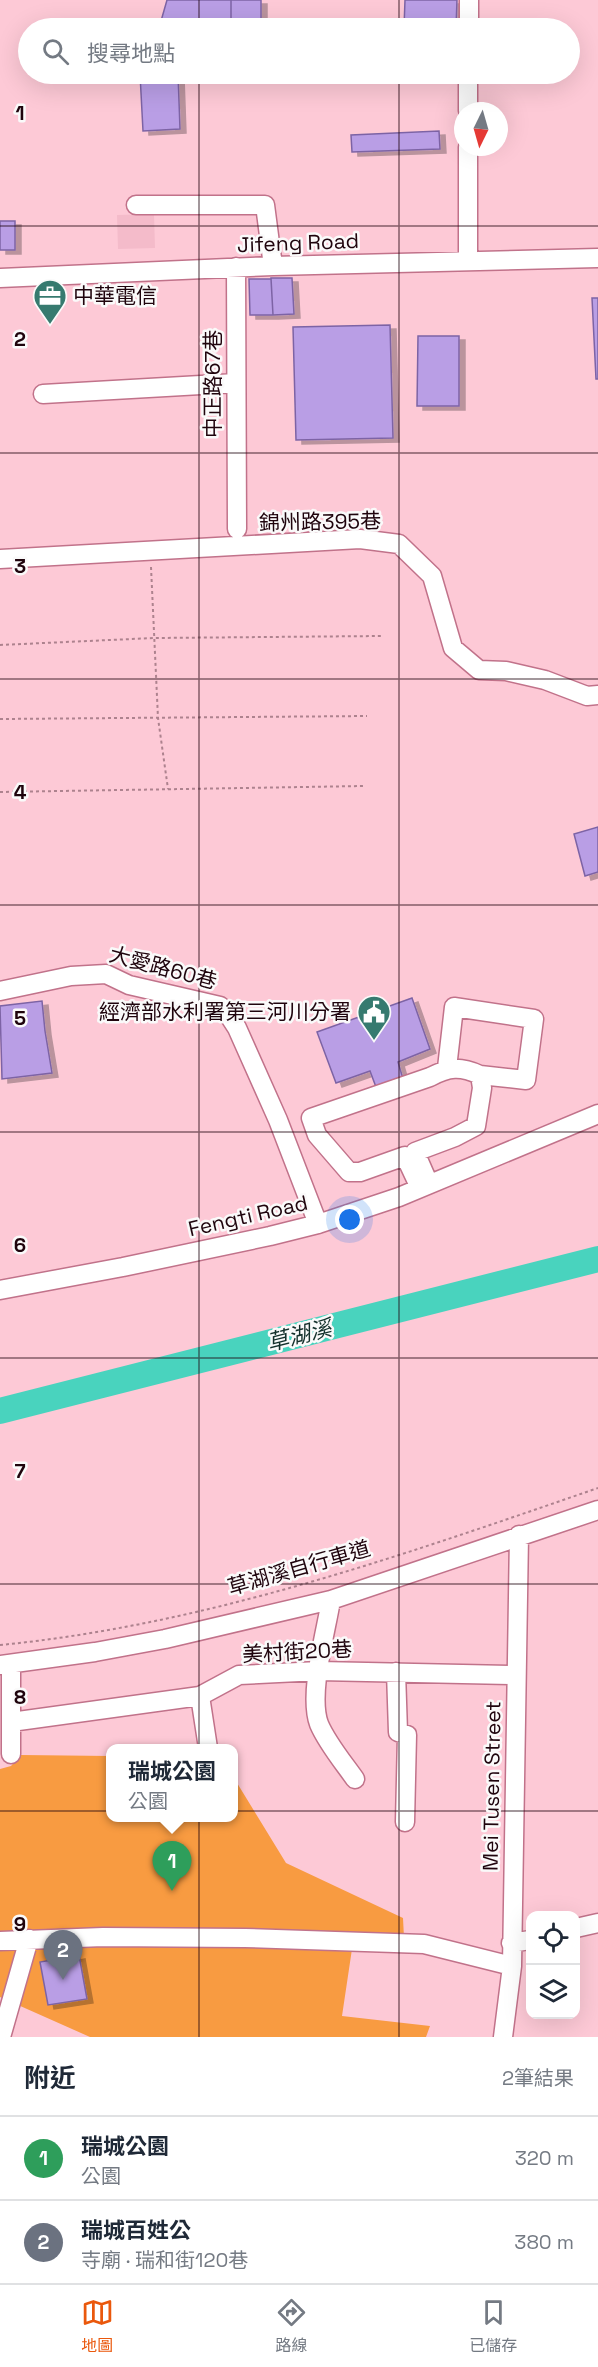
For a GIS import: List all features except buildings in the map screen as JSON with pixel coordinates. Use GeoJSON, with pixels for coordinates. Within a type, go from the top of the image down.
{"type":"FeatureCollection","features":[{"type":"Feature","properties":{"kind":"street"},"geometry":{"type":"LineString","coordinates":[[469,0],[469,18]]}},
{"type":"Feature","properties":{"kind":"street"},"geometry":{"type":"LineString","coordinates":[[468,84],[468,102]]}},
{"type":"Feature","properties":{"kind":"street"},"geometry":{"type":"LineString","coordinates":[[468,156],[468,261]]}},
{"type":"Feature","properties":{"kind":"street"},"geometry":{"type":"LineString","coordinates":[[136,205],[265,205],[273,266]]}},
{"type":"Feature","properties":{"kind":"street","name":"Jifeng Road"},"geometry":{"type":"LineString","coordinates":[[0,278],[236,267],[598,258]]}},
{"type":"Feature","properties":{"kind":"street","name":"中正路67巷"},"geometry":{"type":"LineString","coordinates":[[236,267],[237,529]]}},
{"type":"Feature","properties":{"kind":"street"},"geometry":{"type":"LineString","coordinates":[[43,394],[236,383]]}},
{"type":"Feature","properties":{"kind":"street","name":"錦州路395巷"},"geometry":{"type":"LineString","coordinates":[[0,559],[360,539],[399,544],[432,576],[453,648],[479,670],[506,671],[545,680],[587,696],[598,695]]}},
{"type":"Feature","properties":{"kind":"street","name":"大愛路60巷"},"geometry":{"type":"LineString","coordinates":[[0,991],[71,976],[106,974],[129,985],[220,1006],[237,1028],[278,1120],[318,1224]]}},
{"type":"Feature","properties":{"kind":"street"},"geometry":{"type":"LineString","coordinates":[[425,1186],[405,1156],[360,1172],[349,1172],[317,1134],[311,1118],[430,1077],[447,1068],[526,1080],[534,1019],[454,1008],[447,1068]]}},
{"type":"Feature","properties":{"kind":"street"},"geometry":{"type":"LineString","coordinates":[[425,1186],[415,1152],[455,1137],[476,1126],[482,1088],[480,1074]]}},
{"type":"Feature","properties":{"kind":"street","name":"Fengti Road"},"geometry":{"type":"LineString","coordinates":[[0,1290],[123,1267],[318,1224],[425,1186],[598,1114]]}},
{"type":"Feature","properties":{"kind":"street"},"geometry":{"type":"LineString","coordinates":[[11,1754],[6,1665],[95,1652],[165,1638],[331,1600],[598,1510]]}},
{"type":"Feature","properties":{"kind":"street","name":"Mei Tusen Street"},"geometry":{"type":"LineString","coordinates":[[503,2037],[512,1966],[519,1535]]}},
{"type":"Feature","properties":{"kind":"street"},"geometry":{"type":"LineString","coordinates":[[331,1600],[318,1671],[316,1699],[319,1724],[355,1779]]}},
{"type":"Feature","properties":{"kind":"street","name":"美村街20巷"},"geometry":{"type":"LineString","coordinates":[[11,1722],[200,1696],[239,1675],[318,1671],[516,1675]]}},
{"type":"Feature","properties":{"kind":"street"},"geometry":{"type":"LineString","coordinates":[[396,1672],[398,1732],[407,1735],[405,1822]]}},
{"type":"Feature","properties":{"kind":"street"},"geometry":{"type":"LineString","coordinates":[[200,1696],[207,1744]]}},
{"type":"Feature","properties":{"kind":"street"},"geometry":{"type":"LineString","coordinates":[[580,1927],[598,1923]]}},
{"type":"Feature","properties":{"kind":"street"},"geometry":{"type":"LineString","coordinates":[[0,1941],[103,1937],[233,1938],[424,1944],[512,1966]]}},
{"type":"Feature","properties":{"kind":"street"},"geometry":{"type":"LineString","coordinates":[[1,2037],[28,1940]]}},
{"type":"Feature","properties":{"kind":"street"},"geometry":{"type":"LineString","coordinates":[[511,1943],[526,1941]]}},
{"type":"Feature","properties":{"kind":"path"},"geometry":{"type":"LineString","coordinates":[[151,562],[158,718],[169,790]]}},
{"type":"Feature","properties":{"kind":"path"},"geometry":{"type":"LineString","coordinates":[[0,645],[154,638],[381,636]]}},
{"type":"Feature","properties":{"kind":"path"},"geometry":{"type":"LineString","coordinates":[[0,719],[367,716]]}},
{"type":"Feature","properties":{"kind":"path"},"geometry":{"type":"LineString","coordinates":[[0,792],[364,786]]}},
{"type":"Feature","properties":{"kind":"path","name":"草湖溪自行車道"},"geometry":{"type":"LineString","coordinates":[[0,1645],[108,1631],[273,1594],[497,1523],[598,1488]]}},
{"type":"Feature","properties":{"kind":"shaded area"},"geometry":{"type":"Polygon","coordinates":[[[154,214],[155,248],[118,249],[117,215],[154,214]]]}},
{"type":"Feature","properties":{"kind":"shaded area"},"geometry":{"type":"Polygon","coordinates":[[[21,1755],[106,1756],[106,1822],[238,1822],[238,1785],[286,1863],[403,1918],[404,1938],[352,1949],[342,2016],[430,2026],[426,2037],[90,2037],[0,1997],[0,1769],[11,1766],[21,1755]]]}},
{"type":"Feature","properties":{"kind":"waterway","name":"草湖溪"},"geometry":{"type":"LineString","coordinates":[[0,1411],[598,1259]]}},
{"type":"Feature","properties":{"kind":"place","name":"中華電信"},"geometry":{"type":"Point","coordinates":[50,325]}},
{"type":"Feature","properties":{"kind":"place","name":"經濟部水利署第三河川分署"},"geometry":{"type":"Point","coordinates":[374,1041]}},
{"type":"Feature","properties":{"kind":"place","name":"瑞城公園"},"geometry":{"type":"Point","coordinates":[172,1891]}},
{"type":"Feature","properties":{"kind":"place","name":"瑞城百姓公"},"geometry":{"type":"Point","coordinates":[63,1980]}}]}
